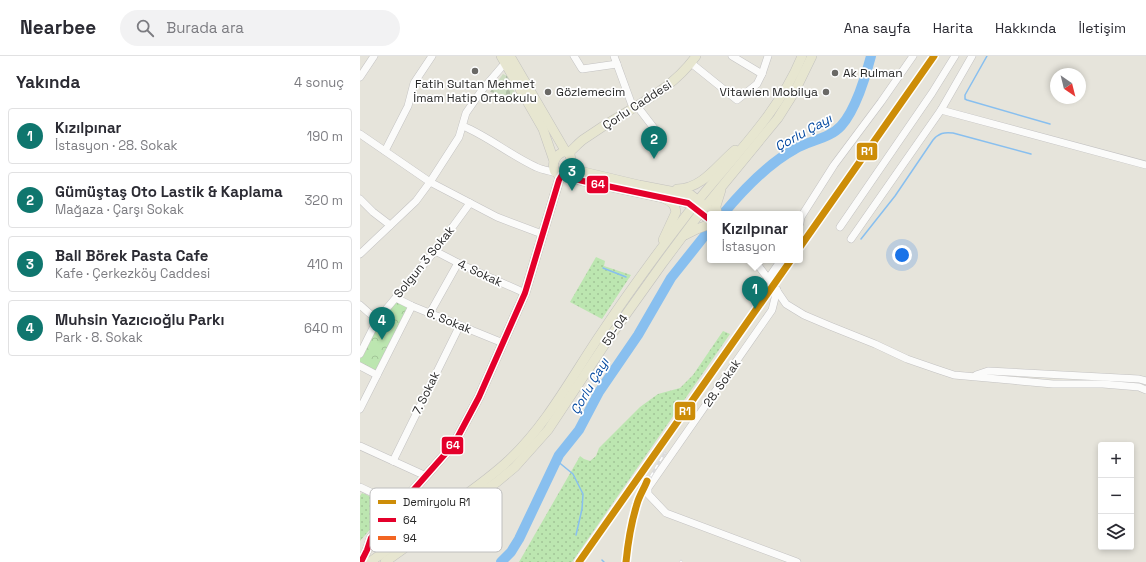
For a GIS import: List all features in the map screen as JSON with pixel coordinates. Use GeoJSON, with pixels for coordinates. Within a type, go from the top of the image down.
{"type":"FeatureCollection","features":[{"type":"Feature","properties":{"kind":"main road","name":"59-04"},"geometry":{"type":"LineString","coordinates":[[490,488],[515,467],[548,430],[607,341],[682,237],[700,207],[722,187],[755,140],[787,87],[802,56]]}},
{"type":"Feature","properties":{"kind":"main road","name":"59-04"},"geometry":{"type":"LineString","coordinates":[[474,488],[509,460],[541,425],[599,336],[654,258],[700,207],[755,140],[778,118],[795,91],[812,56]]}},
{"type":"Feature","properties":{"kind":"main road"},"geometry":{"type":"LineString","coordinates":[[509,58],[570,154],[574,167],[580,171],[639,185],[659,193],[675,207],[676,212],[654,258]]}},
{"type":"Feature","properties":{"kind":"main road"},"geometry":{"type":"LineString","coordinates":[[509,58],[542,129],[554,161],[554,168],[559,176],[659,193],[691,195],[707,216]]}},
{"type":"Feature","properties":{"kind":"main road","name":"Çorlu Caddesi"},"geometry":{"type":"LineString","coordinates":[[570,154],[585,138],[656,95],[676,80],[695,58]]}},
{"type":"Feature","properties":{"kind":"main road"},"geometry":{"type":"LineString","coordinates":[[659,193],[680,190],[696,185],[727,156],[755,140]]}},
{"type":"Feature","properties":{"kind":"main road"},"geometry":{"type":"LineString","coordinates":[[554,161],[558,155],[563,152],[570,154]]}},
{"type":"Feature","properties":{"kind":"main road"},"geometry":{"type":"LineString","coordinates":[[416,488],[454,444],[479,397],[525,293],[559,176],[568,170],[570,154]]}},
{"type":"Feature","properties":{"kind":"main road"},"geometry":{"type":"LineString","coordinates":[[716,211],[716,206],[722,187]]}},
{"type":"Feature","properties":{"kind":"main road"},"geometry":{"type":"LineString","coordinates":[[700,207],[709,211]]}},
{"type":"Feature","properties":{"kind":"main road"},"geometry":{"type":"LineString","coordinates":[[682,237],[707,225]]}},
{"type":"Feature","properties":{"kind":"main road"},"geometry":{"type":"LineString","coordinates":[[362,562],[370,541]]}},
{"type":"Feature","properties":{"kind":"main road","name":"59-04"},"geometry":{"type":"LineString","coordinates":[[370,562],[384,552]]}},
{"type":"Feature","properties":{"kind":"main road","name":"59-04"},"geometry":{"type":"LineString","coordinates":[[385,562],[399,552]]}},
{"type":"Feature","properties":{"kind":"street"},"geometry":{"type":"LineString","coordinates":[[360,77],[374,56]]}},
{"type":"Feature","properties":{"kind":"street"},"geometry":{"type":"LineString","coordinates":[[385,151],[408,106],[414,83],[432,56]]}},
{"type":"Feature","properties":{"kind":"street"},"geometry":{"type":"LineString","coordinates":[[574,56],[582,69],[616,59],[635,107],[660,136]]}},
{"type":"Feature","properties":{"kind":"street"},"geometry":{"type":"LineString","coordinates":[[732,56],[762,74]]}},
{"type":"Feature","properties":{"kind":"street"},"geometry":{"type":"LineString","coordinates":[[695,58],[737,100],[757,84],[768,56]]}},
{"type":"Feature","properties":{"kind":"street"},"geometry":{"type":"LineString","coordinates":[[803,214],[834,165],[913,56]]}},
{"type":"Feature","properties":{"kind":"street"},"geometry":{"type":"LineString","coordinates":[[840,227],[932,93],[954,56]]}},
{"type":"Feature","properties":{"kind":"street"},"geometry":{"type":"LineString","coordinates":[[851,239],[941,110],[972,56]]}},
{"type":"Feature","properties":{"kind":"street"},"geometry":{"type":"LineString","coordinates":[[360,254],[416,201],[459,137],[466,113],[482,90],[509,58]]}},
{"type":"Feature","properties":{"kind":"street"},"geometry":{"type":"LineString","coordinates":[[941,110],[1146,165]]}},
{"type":"Feature","properties":{"kind":"street"},"geometry":{"type":"LineString","coordinates":[[463,126],[476,131],[537,167],[559,176]]}},
{"type":"Feature","properties":{"kind":"street"},"geometry":{"type":"LineString","coordinates":[[360,134],[430,182],[497,218],[542,234]]}},
{"type":"Feature","properties":{"kind":"street"},"geometry":{"type":"LineString","coordinates":[[537,167],[546,167],[554,161]]}},
{"type":"Feature","properties":{"kind":"street"},"geometry":{"type":"LineString","coordinates":[[360,199],[373,212],[390,225]]}},
{"type":"Feature","properties":{"kind":"street","name":"Solgun 3 Sokak"},"geometry":{"type":"LineString","coordinates":[[360,354],[377,320],[435,251],[470,203]]}},
{"type":"Feature","properties":{"kind":"street","name":"4. Sokak"},"geometry":{"type":"LineString","coordinates":[[435,251],[525,293]]}},
{"type":"Feature","properties":{"kind":"street"},"geometry":{"type":"LineString","coordinates":[[430,313],[458,263]]}},
{"type":"Feature","properties":{"kind":"street"},"geometry":{"type":"LineString","coordinates":[[756,263],[786,304],[810,318],[875,344],[907,359],[954,374],[1053,384],[1104,384],[1139,387],[1146,390]]}},
{"type":"Feature","properties":{"kind":"street"},"geometry":{"type":"LineString","coordinates":[[768,279],[779,263]]}},
{"type":"Feature","properties":{"kind":"street","name":"28. Sokak"},"geometry":{"type":"LineString","coordinates":[[777,290],[772,310],[648,488],[648,494],[666,513],[797,562]]}},
{"type":"Feature","properties":{"kind":"street","name":"6. Sokak"},"geometry":{"type":"LineString","coordinates":[[396,298],[460,326],[503,342]]}},
{"type":"Feature","properties":{"kind":"street"},"geometry":{"type":"LineString","coordinates":[[360,305],[377,320]]}},
{"type":"Feature","properties":{"kind":"street"},"geometry":{"type":"LineString","coordinates":[[360,409],[412,306]]}},
{"type":"Feature","properties":{"kind":"street","name":"7. Sokak"},"geometry":{"type":"LineString","coordinates":[[393,461],[460,326]]}},
{"type":"Feature","properties":{"kind":"street"},"geometry":{"type":"LineString","coordinates":[[360,366],[377,375]]}},
{"type":"Feature","properties":{"kind":"street"},"geometry":{"type":"LineString","coordinates":[[972,376],[988,371],[1139,379],[1146,381]]}},
{"type":"Feature","properties":{"kind":"street"},"geometry":{"type":"LineString","coordinates":[[360,446],[426,476]]}},
{"type":"Feature","properties":{"kind":"street"},"geometry":{"type":"LineString","coordinates":[[360,487],[370,492]]}},
{"type":"Feature","properties":{"kind":"green space"},"geometry":{"type":"Polygon","coordinates":[[[503,74],[507,76],[515,93],[513,97],[490,92],[503,74]]]}},
{"type":"Feature","properties":{"kind":"green space"},"geometry":{"type":"Polygon","coordinates":[[[596,257],[605,261],[604,266],[631,275],[602,319],[570,302],[596,257]]]}},
{"type":"Feature","properties":{"kind":"green space"},"geometry":{"type":"Polygon","coordinates":[[[396,300],[411,307],[377,373],[360,365],[360,359],[379,320],[396,300]]]}},
{"type":"Feature","properties":{"kind":"green space"},"geometry":{"type":"Polygon","coordinates":[[[723,331],[730,334],[572,562],[519,562],[580,456],[590,461],[596,456],[599,448],[640,407],[658,394],[680,388],[693,375],[723,331]]]}},
{"type":"Feature","properties":{"kind":"green space"},"geometry":{"type":"Polygon","coordinates":[[[362,493],[370,496],[370,529],[360,541],[360,496],[362,493]]]}},
{"type":"Feature","properties":{"kind":"waterway","name":"Çorlu Çayı"},"geometry":{"type":"LineString","coordinates":[[726,211],[747,187],[775,162],[801,146],[831,134],[841,126],[851,112],[855,103],[871,56]]}},
{"type":"Feature","properties":{"kind":"waterway"},"geometry":{"type":"LineString","coordinates":[[987,56],[965,95],[965,99],[1050,124]]}},
{"type":"Feature","properties":{"kind":"waterway"},"geometry":{"type":"LineString","coordinates":[[861,239],[895,196],[933,140],[940,134],[953,133],[1031,154]]}},
{"type":"Feature","properties":{"kind":"waterway","name":"Çorlu Çayı"},"geometry":{"type":"LineString","coordinates":[[501,562],[511,552],[519,539],[559,455],[579,430],[599,392],[638,335],[671,278],[707,233]]}},
{"type":"Feature","properties":{"kind":"waterway"},"geometry":{"type":"LineString","coordinates":[[603,268],[626,277]]}},
{"type":"Feature","properties":{"kind":"waterway"},"geometry":{"type":"LineString","coordinates":[[556,460],[573,474],[583,494],[582,509],[576,535]]}},
{"type":"Feature","properties":{"kind":"railway"},"geometry":{"type":"LineString","coordinates":[[626,562],[630,531],[635,509],[647,483],[665,453]]}},
{"type":"Feature","properties":{"kind":"rail line","name":"R1"},"geometry":{"type":"LineString","coordinates":[[803,243],[934,56]]}},
{"type":"Feature","properties":{"kind":"rail line","name":"R1"},"geometry":{"type":"LineString","coordinates":[[579,562],[789,263]]}},
{"type":"Feature","properties":{"kind":"rail line","name":"R1"},"geometry":{"type":"LineString","coordinates":[[626,562],[633,518],[638,501],[647,481]]}},
{"type":"Feature","properties":{"kind":"transit line","name":"64"},"geometry":{"type":"LineString","coordinates":[[415,488],[454,444],[479,397],[525,293],[559,180],[562,175],[583,181],[688,203],[707,218]]}},
{"type":"Feature","properties":{"kind":"transit line","name":"64"},"geometry":{"type":"LineString","coordinates":[[361,562],[370,541]]}},
{"type":"Feature","properties":{"kind":"place","name":"Fatih Sultan Mehmet İmam Hatip Ortaokulu"},"geometry":{"type":"Point","coordinates":[475,71]}},
{"type":"Feature","properties":{"kind":"place","name":"Ak Rulman"},"geometry":{"type":"Point","coordinates":[835,73]}},
{"type":"Feature","properties":{"kind":"place","name":"Gözlemecim"},"geometry":{"type":"Point","coordinates":[548,92]}},
{"type":"Feature","properties":{"kind":"place","name":"Vitawien Mobilya"},"geometry":{"type":"Point","coordinates":[826,92]}},
{"type":"Feature","properties":{"kind":"place","name":"Gümüştaş Oto Lastik & Kaplama"},"geometry":{"type":"Point","coordinates":[654,159]}},
{"type":"Feature","properties":{"kind":"place","name":"Ball Börek Pasta Cafe"},"geometry":{"type":"Point","coordinates":[572,191]}},
{"type":"Feature","properties":{"kind":"place","name":"Kızılpınar"},"geometry":{"type":"Point","coordinates":[755,309]}},
{"type":"Feature","properties":{"kind":"place","name":"Muhsin Yazıcıoğlu Parkı"},"geometry":{"type":"Point","coordinates":[382,340]}}]}
